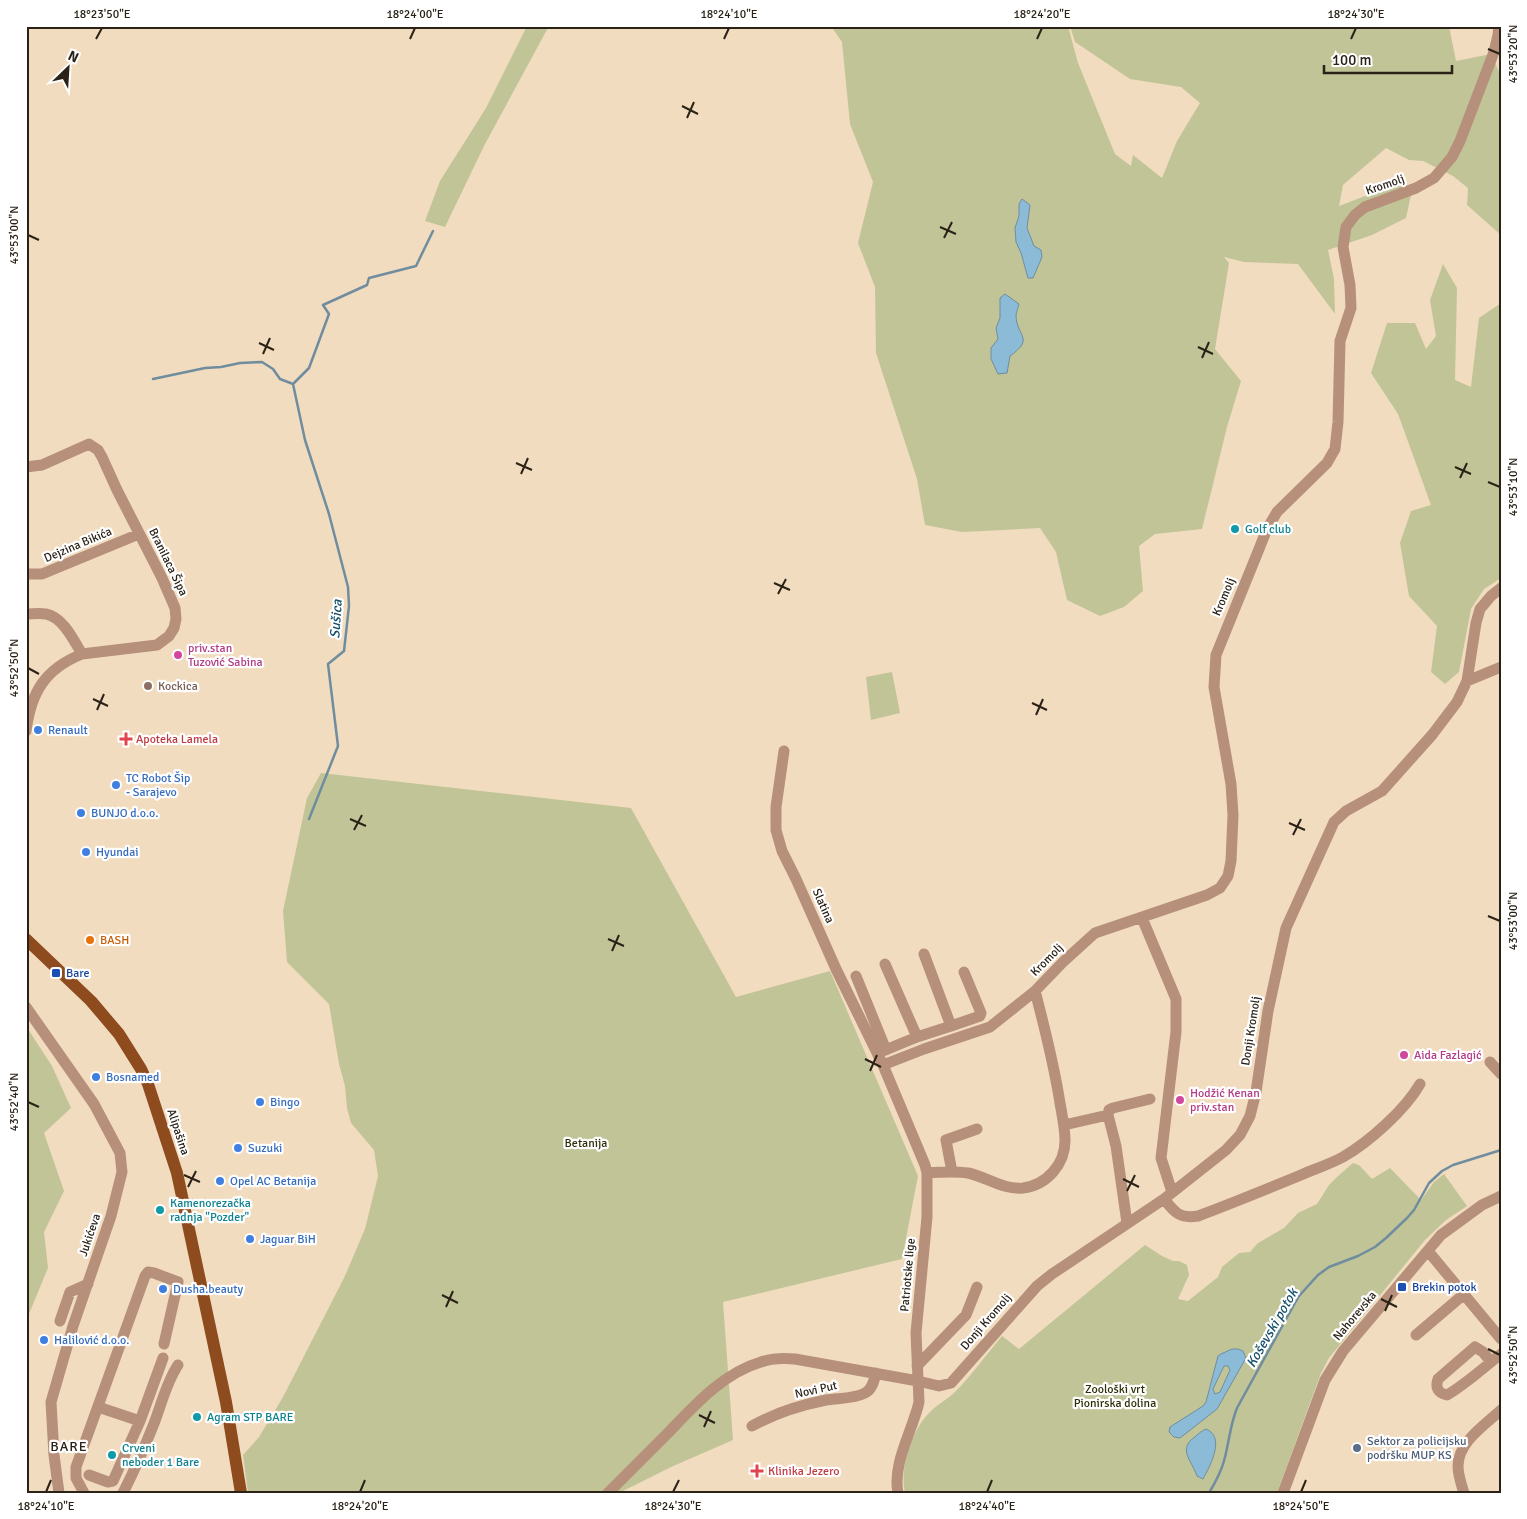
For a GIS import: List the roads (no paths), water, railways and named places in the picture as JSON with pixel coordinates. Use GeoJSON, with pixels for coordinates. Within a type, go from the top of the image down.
{"type":"FeatureCollection","features":[{"type":"Feature","properties":{"kind":"main road","name":"Alipašina"},"geometry":{"type":"LineString","coordinates":[[26,939],[91,1001],[119,1034],[148,1084],[177,1174],[226,1402],[241,1493]]}},
{"type":"Feature","properties":{"kind":"street","name":"Kromolj"},"geometry":{"type":"LineString","coordinates":[[884,1065],[924,1049],[990,1027],[1035,992],[1063,962],[1095,934],[1207,895],[1220,888],[1228,876],[1232,847],[1231,784],[1214,687],[1216,655],[1263,537],[1276,512],[1327,463],[1335,449],[1338,422],[1340,341],[1351,308],[1350,286],[1343,247],[1346,227],[1355,215],[1365,207],[1416,188],[1434,178],[1452,157],[1494,52],[1500,29]]}},
{"type":"Feature","properties":{"kind":"street","name":"Branilaca Šipa"},"geometry":{"type":"LineString","coordinates":[[26,467],[42,465],[89,444],[98,450],[162,578],[175,608],[176,619],[174,628],[169,636],[157,645],[82,654],[71,658],[45,678],[29,702]]}},
{"type":"Feature","properties":{"kind":"street","name":"Dejzina Bikića"},"geometry":{"type":"LineString","coordinates":[[26,574],[42,574],[139,534]]}},
{"type":"Feature","properties":{"kind":"street","name":"Donji Kromolj"},"geometry":{"type":"LineString","coordinates":[[918,1381],[939,1386],[951,1383],[1037,1286],[1168,1196],[1226,1150],[1240,1135],[1250,1116],[1256,1092],[1262,1042],[1286,928],[1334,822],[1346,812],[1382,791],[1432,735],[1456,702],[1467,682],[1480,609],[1501,588]]}},
{"type":"Feature","properties":{"kind":"street"},"geometry":{"type":"LineString","coordinates":[[26,614],[47,614],[57,619],[68,631],[82,654]]}},
{"type":"Feature","properties":{"kind":"street"},"geometry":{"type":"LineString","coordinates":[[1467,682],[1501,667]]}},
{"type":"Feature","properties":{"kind":"street"},"geometry":{"type":"LineString","coordinates":[[26,731],[29,702]]}},
{"type":"Feature","properties":{"kind":"street","name":"Slatina"},"geometry":{"type":"LineString","coordinates":[[784,751],[776,807],[776,830],[782,852],[836,969],[882,1052],[884,1065]]}},
{"type":"Feature","properties":{"kind":"street"},"geometry":{"type":"LineString","coordinates":[[1142,918],[1176,999],[1176,1032],[1161,1158],[1172,1210],[1181,1216],[1189,1218],[1198,1216],[1341,1158],[1356,1149],[1394,1116],[1415,1093],[1420,1084]]}},
{"type":"Feature","properties":{"kind":"street"},"geometry":{"type":"LineString","coordinates":[[924,954],[951,1026]]}},
{"type":"Feature","properties":{"kind":"street"},"geometry":{"type":"LineString","coordinates":[[885,964],[917,1037]]}},
{"type":"Feature","properties":{"kind":"street"},"geometry":{"type":"LineString","coordinates":[[856,976],[882,1052],[917,1037],[980,1016],[981,1013],[964,972]]}},
{"type":"Feature","properties":{"kind":"street"},"geometry":{"type":"LineString","coordinates":[[927,1173],[969,1173],[999,1185],[1023,1188],[1043,1181],[1060,1163],[1065,1142],[1064,1125],[1054,1066],[1035,992]]}},
{"type":"Feature","properties":{"kind":"street","name":"Jukićeva"},"geometry":{"type":"LineString","coordinates":[[26,1007],[94,1104],[120,1153],[122,1172],[111,1216],[73,1326],[51,1402],[57,1492]]}},
{"type":"Feature","properties":{"kind":"street"},"geometry":{"type":"LineString","coordinates":[[1490,1062],[1501,1074]]}},
{"type":"Feature","properties":{"kind":"street","name":"Patriotske lige"},"geometry":{"type":"LineString","coordinates":[[884,1065],[927,1173],[927,1217],[916,1333],[919,1402],[917,1413],[901,1457],[898,1493]]}},
{"type":"Feature","properties":{"kind":"street"},"geometry":{"type":"LineString","coordinates":[[1064,1125],[1108,1114],[1113,1108],[1150,1099]]}},
{"type":"Feature","properties":{"kind":"street"},"geometry":{"type":"LineString","coordinates":[[1108,1114],[1116,1146],[1127,1223]]}},
{"type":"Feature","properties":{"kind":"street"},"geometry":{"type":"LineString","coordinates":[[952,1172],[946,1140],[977,1129]]}},
{"type":"Feature","properties":{"kind":"street","name":"Nahorevska"},"geometry":{"type":"LineString","coordinates":[[1283,1493],[1325,1380],[1343,1351],[1441,1235],[1482,1205],[1501,1196]]}},
{"type":"Feature","properties":{"kind":"street"},"geometry":{"type":"LineString","coordinates":[[1428,1251],[1501,1339]]}},
{"type":"Feature","properties":{"kind":"street"},"geometry":{"type":"LineString","coordinates":[[84,1493],[76,1478],[76,1467],[148,1272],[178,1282],[164,1344]]}},
{"type":"Feature","properties":{"kind":"street"},"geometry":{"type":"LineString","coordinates":[[60,1321],[70,1292],[88,1284]]}},
{"type":"Feature","properties":{"kind":"street"},"geometry":{"type":"LineString","coordinates":[[917,1366],[966,1315],[977,1287]]}},
{"type":"Feature","properties":{"kind":"street"},"geometry":{"type":"LineString","coordinates":[[1416,1335],[1463,1295]]}},
{"type":"Feature","properties":{"kind":"street"},"geometry":{"type":"LineString","coordinates":[[1475,1347],[1496,1358],[1463,1385],[1447,1395],[1438,1390],[1436,1385],[1438,1379],[1450,1369],[1475,1347]]}},
{"type":"Feature","properties":{"kind":"street"},"geometry":{"type":"LineString","coordinates":[[89,1475],[108,1482],[113,1481],[140,1421],[162,1358]]}},
{"type":"Feature","properties":{"kind":"street"},"geometry":{"type":"LineString","coordinates":[[608,1493],[702,1399],[723,1382],[753,1365],[771,1360],[795,1359],[918,1381]]}},
{"type":"Feature","properties":{"kind":"street"},"geometry":{"type":"LineString","coordinates":[[123,1493],[132,1477],[170,1380],[178,1365]]}},
{"type":"Feature","properties":{"kind":"street"},"geometry":{"type":"LineString","coordinates":[[1450,1369],[1463,1385]]}},
{"type":"Feature","properties":{"kind":"street","name":"Novi Put"},"geometry":{"type":"LineString","coordinates":[[752,1426],[766,1418],[794,1408],[864,1394],[872,1387],[876,1373]]}},
{"type":"Feature","properties":{"kind":"street"},"geometry":{"type":"LineString","coordinates":[[98,1407],[140,1421]]}},
{"type":"Feature","properties":{"kind":"street"},"geometry":{"type":"LineString","coordinates":[[1464,1493],[1459,1479],[1458,1464],[1460,1455],[1471,1437],[1501,1410]]}},
{"type":"Feature","properties":{"kind":"water"},"geometry":{"type":"Polygon","coordinates":[[[1022,199],[1030,205],[1027,228],[1034,246],[1041,250],[1042,257],[1033,278],[1028,278],[1016,242],[1015,228],[1019,216],[1019,204],[1022,199]]]}},
{"type":"Feature","properties":{"kind":"water"},"geometry":{"type":"Polygon","coordinates":[[[1005,294],[1019,304],[1016,316],[1023,341],[1022,345],[1010,356],[1007,373],[998,374],[991,359],[991,348],[998,339],[996,328],[1000,318],[1000,298],[1005,294]]]}},
{"type":"Feature","properties":{"kind":"water"},"geometry":{"type":"Polygon","coordinates":[[[1232,1349],[1238,1349],[1243,1351],[1246,1358],[1217,1409],[1180,1438],[1174,1437],[1169,1432],[1170,1427],[1203,1406],[1206,1402],[1218,1356],[1232,1349]],[[1224,1366],[1213,1389],[1215,1394],[1220,1392],[1230,1370],[1228,1366],[1224,1366]]]}},
{"type":"Feature","properties":{"kind":"water"},"geometry":{"type":"Polygon","coordinates":[[[1206,1429],[1212,1433],[1216,1445],[1212,1460],[1203,1479],[1197,1476],[1186,1450],[1190,1441],[1206,1429]]]}},
{"type":"Feature","properties":{"kind":"waterway","name":"Sušica"},"geometry":{"type":"LineString","coordinates":[[309,819],[338,746],[328,664],[344,651],[349,606],[348,587],[329,514],[305,440],[293,384],[309,368],[329,314],[323,305],[367,285],[369,278],[416,266],[433,231]]}},
{"type":"Feature","properties":{"kind":"waterway","name":"Sušica"},"geometry":{"type":"LineString","coordinates":[[153,379],[205,368],[262,362],[273,369],[280,379],[293,384]]}},
{"type":"Feature","properties":{"kind":"waterway","name":"Koševski potok"},"geometry":{"type":"LineString","coordinates":[[1209,1493],[1223,1465],[1237,1408],[1299,1296],[1318,1275],[1329,1267],[1358,1256],[1375,1247],[1386,1238],[1414,1210],[1429,1183],[1442,1171],[1453,1165],[1501,1150]]}},
{"type":"Feature","properties":{"kind":"place","name":"Golf club"},"geometry":{"type":"Point","coordinates":[1235,529]}},
{"type":"Feature","properties":{"kind":"place","name":"priv.stan Tuzović Sabina"},"geometry":{"type":"Point","coordinates":[178,655]}},
{"type":"Feature","properties":{"kind":"place","name":"Kockica"},"geometry":{"type":"Point","coordinates":[148,686]}},
{"type":"Feature","properties":{"kind":"place","name":"Renault"},"geometry":{"type":"Point","coordinates":[38,730]}},
{"type":"Feature","properties":{"kind":"place","name":"Apoteka Lamela"},"geometry":{"type":"Point","coordinates":[126,739]}},
{"type":"Feature","properties":{"kind":"place","name":"TC Robot Šip - Sarajevo"},"geometry":{"type":"Point","coordinates":[116,785]}},
{"type":"Feature","properties":{"kind":"place","name":"BUNJO d.o.o."},"geometry":{"type":"Point","coordinates":[81,813]}},
{"type":"Feature","properties":{"kind":"place","name":"Hyundai"},"geometry":{"type":"Point","coordinates":[86,852]}},
{"type":"Feature","properties":{"kind":"place","name":"BASH"},"geometry":{"type":"Point","coordinates":[90,940]}},
{"type":"Feature","properties":{"kind":"place","name":"Bare"},"geometry":{"type":"Point","coordinates":[56,973]}},
{"type":"Feature","properties":{"kind":"place","name":"Aida Fazlagić"},"geometry":{"type":"Point","coordinates":[1404,1055]}},
{"type":"Feature","properties":{"kind":"place","name":"Bosnamed"},"geometry":{"type":"Point","coordinates":[96,1077]}},
{"type":"Feature","properties":{"kind":"place","name":"Hodžić Kenan priv.stan"},"geometry":{"type":"Point","coordinates":[1180,1100]}},
{"type":"Feature","properties":{"kind":"place","name":"Bingo"},"geometry":{"type":"Point","coordinates":[260,1102]}},
{"type":"Feature","properties":{"kind":"place","name":"Suzuki"},"geometry":{"type":"Point","coordinates":[238,1148]}},
{"type":"Feature","properties":{"kind":"place","name":"Opel AC Betanija"},"geometry":{"type":"Point","coordinates":[220,1181]}},
{"type":"Feature","properties":{"kind":"place","name":"Kamenorezačka radnja \"Pozder\""},"geometry":{"type":"Point","coordinates":[160,1210]}},
{"type":"Feature","properties":{"kind":"place","name":"Jaguar BiH"},"geometry":{"type":"Point","coordinates":[250,1239]}},
{"type":"Feature","properties":{"kind":"place","name":"Brekin potok"},"geometry":{"type":"Point","coordinates":[1402,1287]}},
{"type":"Feature","properties":{"kind":"place","name":"Dusha.beauty"},"geometry":{"type":"Point","coordinates":[163,1289]}},
{"type":"Feature","properties":{"kind":"place","name":"Halilović d.o.o."},"geometry":{"type":"Point","coordinates":[44,1340]}},
{"type":"Feature","properties":{"kind":"place","name":"Agram STP BARE"},"geometry":{"type":"Point","coordinates":[197,1417]}},
{"type":"Feature","properties":{"kind":"place","name":"Sektor za policijsku podršku MUP KS"},"geometry":{"type":"Point","coordinates":[1357,1448]}},
{"type":"Feature","properties":{"kind":"place","name":"Crveni neboder 1 Bare"},"geometry":{"type":"Point","coordinates":[112,1455]}},
{"type":"Feature","properties":{"kind":"place","name":"Klinika Jezero"},"geometry":{"type":"Point","coordinates":[757,1471]}},
{"type":"Feature","properties":{"kind":"district","name":"BARE"},"geometry":{"type":"Point","coordinates":[69,1446]}},
{"type":"Feature","properties":{"kind":"park label","name":"Betanija"},"geometry":{"type":"Point","coordinates":[586,1143]}},
{"type":"Feature","properties":{"kind":"park label","name":"Zoološki vrt Pionirska dolina"},"geometry":{"type":"Point","coordinates":[1115,1396]}}]}
